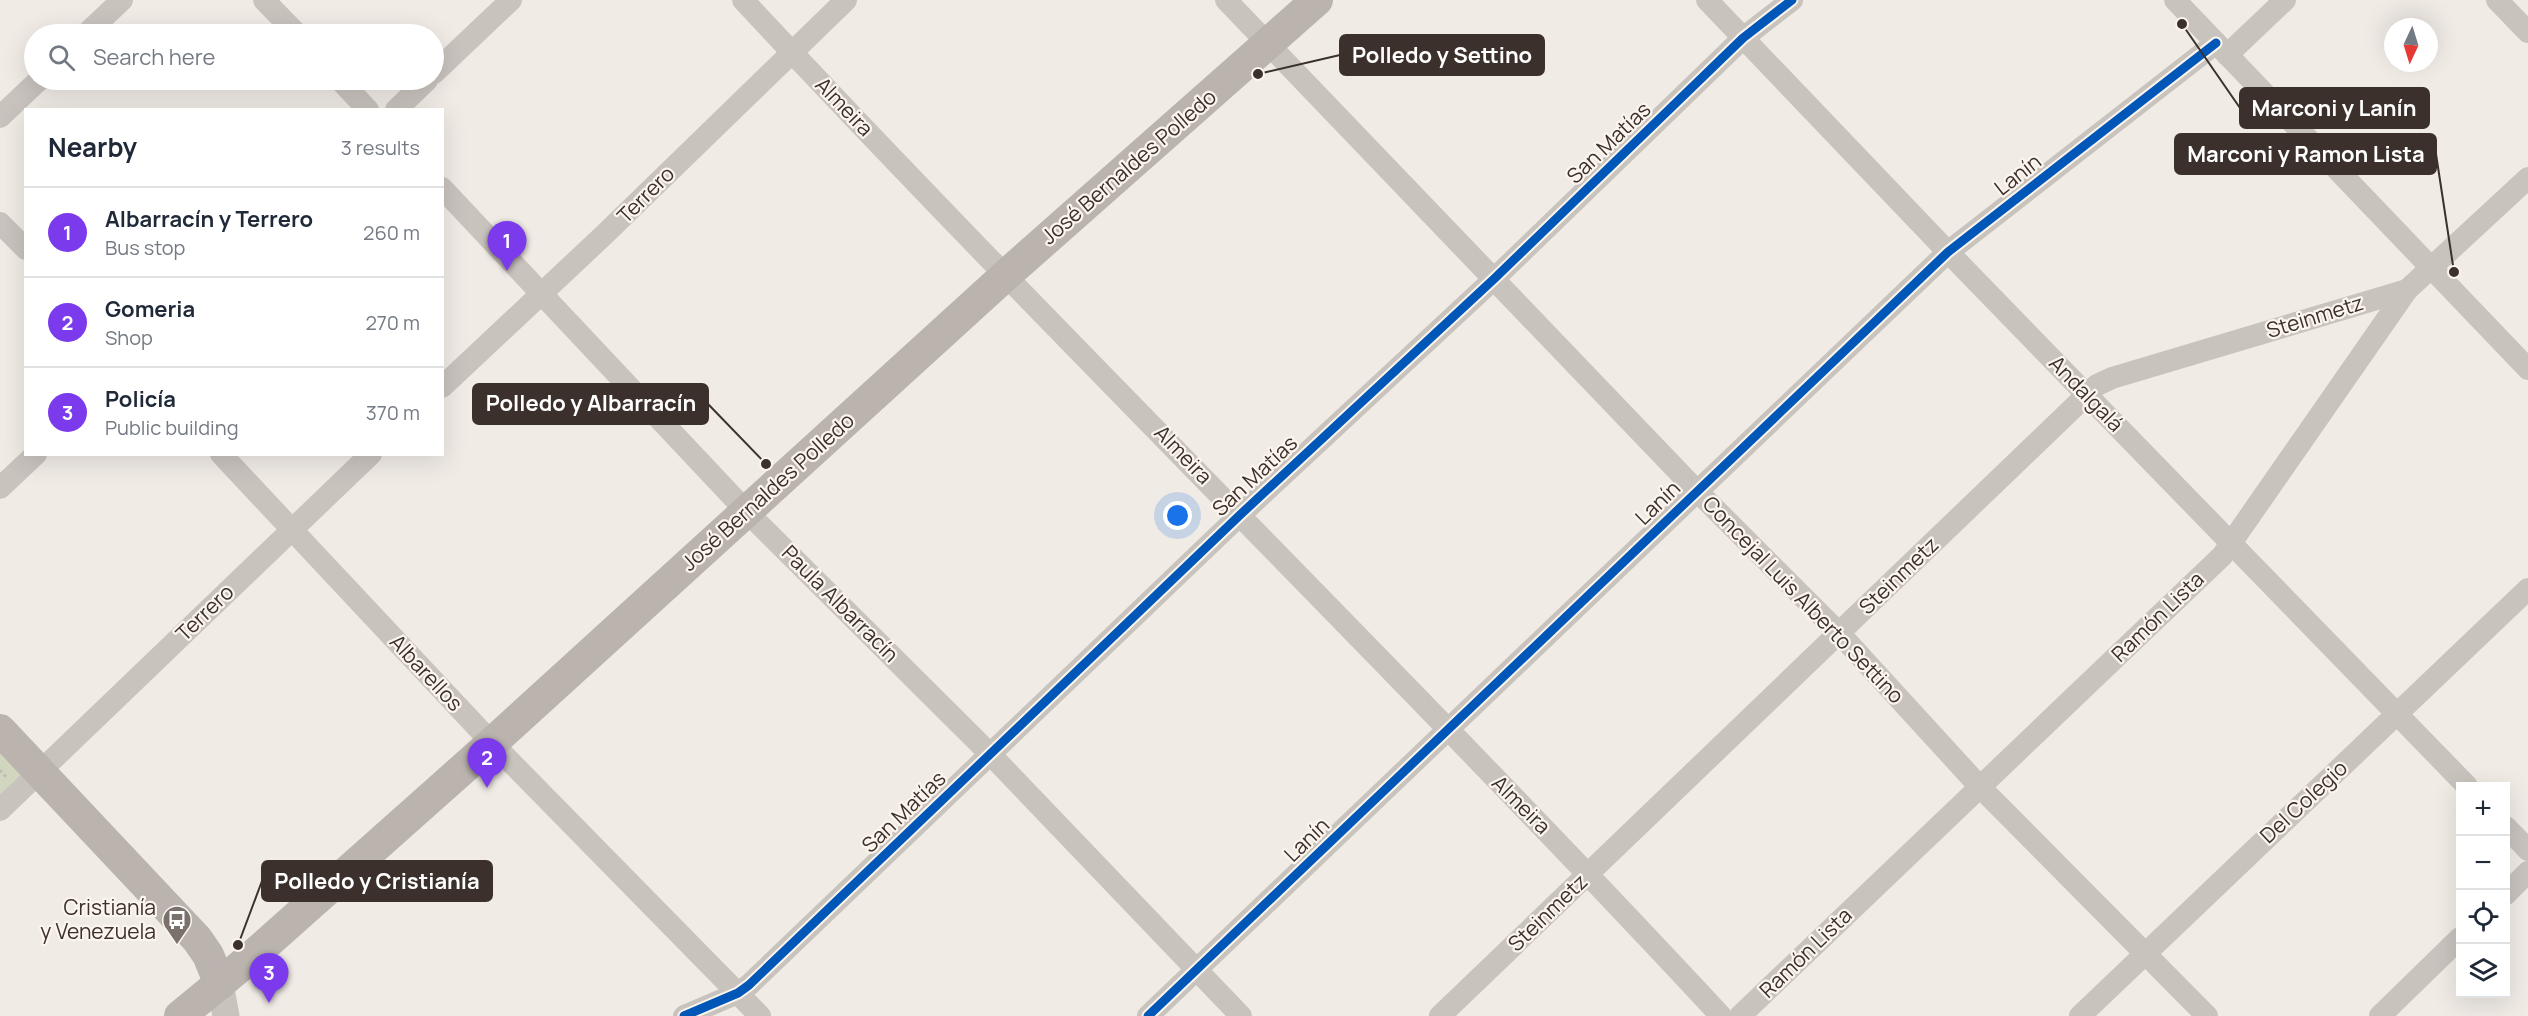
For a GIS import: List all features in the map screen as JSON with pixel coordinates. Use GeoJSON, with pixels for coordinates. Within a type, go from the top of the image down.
{"type":"FeatureCollection","features":[{"type":"Feature","properties":{"kind":"main road","name":"José Bernaldes Polledo"},"geometry":{"type":"LineString","coordinates":[[180,1016],[492,743],[1006,275],[1317,0]]}},
{"type":"Feature","properties":{"kind":"main road"},"geometry":{"type":"LineString","coordinates":[[0,730],[197,939],[208,954],[219,984]]}},
{"type":"Feature","properties":{"kind":"street"},"geometry":{"type":"LineString","coordinates":[[97,24],[122,0]]}},
{"type":"Feature","properties":{"kind":"street"},"geometry":{"type":"LineString","coordinates":[[264,0],[287,24]]}},
{"type":"Feature","properties":{"kind":"street"},"geometry":{"type":"LineString","coordinates":[[444,64],[511,0]]}},
{"type":"Feature","properties":{"kind":"street","name":"Almeira"},"geometry":{"type":"LineString","coordinates":[[743,0],[1006,275],[1589,874],[1721,1016]]}},
{"type":"Feature","properties":{"kind":"street","name":"Terrero"},"geometry":{"type":"LineString","coordinates":[[444,385],[605,234],[846,0]]}},
{"type":"Feature","properties":{"kind":"street","name":"Concejal Luis Alberto Settino"},"geometry":{"type":"LineString","coordinates":[[1226,0],[1697,491],[1840,634],[1980,787],[2207,1016]]}},
{"type":"Feature","properties":{"kind":"street","name":"Andalgalá"},"geometry":{"type":"LineString","coordinates":[[1707,0],[2462,782]]}},
{"type":"Feature","properties":{"kind":"street","name":"San Matías"},"geometry":{"type":"LineString","coordinates":[[684,1016],[738,993],[1240,514],[1495,278],[1743,38],[1792,0]]}},
{"type":"Feature","properties":{"kind":"street"},"geometry":{"type":"LineString","coordinates":[[2175,0],[2528,369]]}},
{"type":"Feature","properties":{"kind":"street","name":"Lanín"},"geometry":{"type":"LineString","coordinates":[[1148,1016],[1948,252],[2222,49],[2284,0]]}},
{"type":"Feature","properties":{"kind":"street"},"geometry":{"type":"LineString","coordinates":[[2497,0],[2528,32]]}},
{"type":"Feature","properties":{"kind":"street"},"geometry":{"type":"LineString","coordinates":[[0,117],[28,90]]}},
{"type":"Feature","properties":{"kind":"street"},"geometry":{"type":"LineString","coordinates":[[349,90],[366,108]]}},
{"type":"Feature","properties":{"kind":"street"},"geometry":{"type":"LineString","coordinates":[[398,108],[417,90]]}},
{"type":"Feature","properties":{"kind":"street","name":"Ramón Lista"},"geometry":{"type":"LineString","coordinates":[[1740,1016],[2222,556],[2407,290],[2528,178]]}},
{"type":"Feature","properties":{"kind":"street","name":"Paula Albarracín"},"geometry":{"type":"LineString","coordinates":[[444,190],[747,512],[991,754],[1241,1016]]}},
{"type":"Feature","properties":{"kind":"street"},"geometry":{"type":"LineString","coordinates":[[0,223],[24,247]]}},
{"type":"Feature","properties":{"kind":"street","name":"Steinmetz"},"geometry":{"type":"LineString","coordinates":[[1440,1016],[1840,634],[2086,393],[2112,378],[2407,290]]}},
{"type":"Feature","properties":{"kind":"street"},"geometry":{"type":"LineString","coordinates":[[0,488],[34,456]]}},
{"type":"Feature","properties":{"kind":"street","name":"Albarellos"},"geometry":{"type":"LineString","coordinates":[[223,456],[492,743],[760,1016]]}},
{"type":"Feature","properties":{"kind":"street","name":"Terrero"},"geometry":{"type":"LineString","coordinates":[[0,810],[369,456]]}},
{"type":"Feature","properties":{"kind":"street","name":"Del Colegio"},"geometry":{"type":"LineString","coordinates":[[2079,1016],[2528,589]]}},
{"type":"Feature","properties":{"kind":"street"},"geometry":{"type":"LineString","coordinates":[[2510,832],[2528,850]]}},
{"type":"Feature","properties":{"kind":"street"},"geometry":{"type":"LineString","coordinates":[[2509,890],[2528,872]]}},
{"type":"Feature","properties":{"kind":"street"},"geometry":{"type":"LineString","coordinates":[[2380,1016],[2456,942]]}},
{"type":"Feature","properties":{"kind":"street"},"geometry":{"type":"LineString","coordinates":[[219,984],[226,1016]]}},
{"type":"Feature","properties":{"kind":"green space"},"geometry":{"type":"Polygon","coordinates":[[[0,746],[31,778],[0,807],[0,746]]]}},
{"type":"Feature","properties":{"kind":"cycle path"},"geometry":{"type":"LineString","coordinates":[[684,1016],[738,993],[749,985],[1241,514],[1495,278],[1743,38],[1792,0]]}},
{"type":"Feature","properties":{"kind":"cycle path"},"geometry":{"type":"LineString","coordinates":[[1148,1016],[1948,252],[2216,43]]}},
{"type":"Feature","properties":{"kind":"place","name":"Marconi y Lanín"},"geometry":{"type":"Point","coordinates":[2182,24]}},
{"type":"Feature","properties":{"kind":"place","name":"Polledo y Settino"},"geometry":{"type":"Point","coordinates":[1258,74]}},
{"type":"Feature","properties":{"kind":"place","name":"Albarracín y Terrero"},"geometry":{"type":"Point","coordinates":[507,271]}},
{"type":"Feature","properties":{"kind":"place","name":"Marconi y Ramon Lista"},"geometry":{"type":"Point","coordinates":[2454,272]}},
{"type":"Feature","properties":{"kind":"place","name":"Polledo y Albarracín"},"geometry":{"type":"Point","coordinates":[766,464]}},
{"type":"Feature","properties":{"kind":"place","name":"Gomeria"},"geometry":{"type":"Point","coordinates":[487,788]}},
{"type":"Feature","properties":{"kind":"place","name":"Polledo y Cristianía"},"geometry":{"type":"Point","coordinates":[238,945]}},
{"type":"Feature","properties":{"kind":"place","name":"Cristianía y Venezuela"},"geometry":{"type":"Point","coordinates":[177,946]}},
{"type":"Feature","properties":{"kind":"place","name":"Policía"},"geometry":{"type":"Point","coordinates":[269,1003]}}]}
